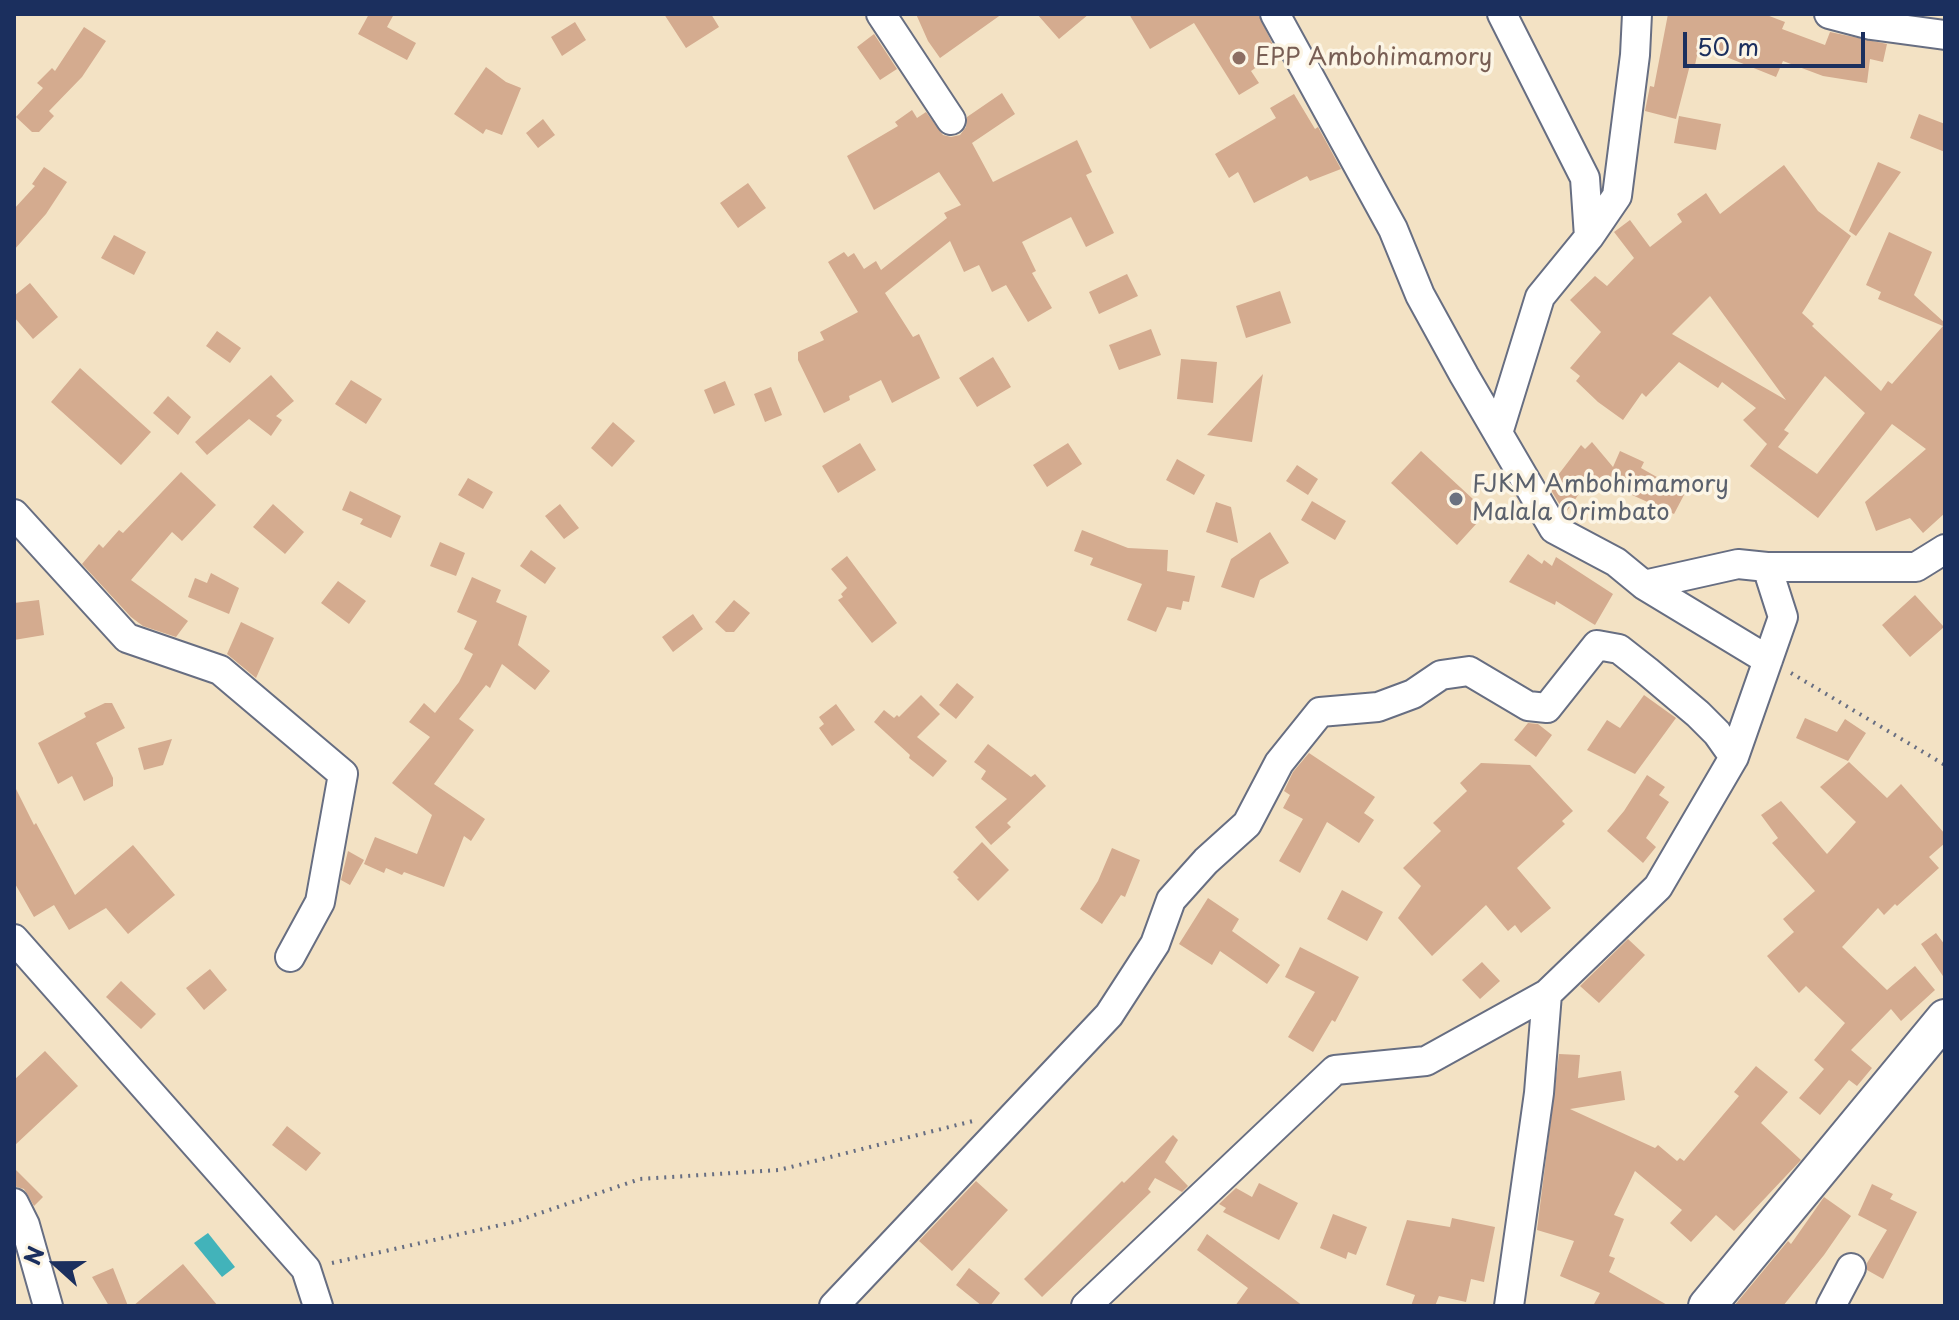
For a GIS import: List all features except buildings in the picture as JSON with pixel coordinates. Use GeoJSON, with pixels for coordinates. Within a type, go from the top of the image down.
{"type":"FeatureCollection","features":[{"type":"Feature","properties":{"kind":"street"},"geometry":{"type":"LineString","coordinates":[[881,14],[951,120]]}},
{"type":"Feature","properties":{"kind":"street"},"geometry":{"type":"LineString","coordinates":[[1275,14],[1393,229],[1420,295],[1554,529],[1616,562],[1644,585],[1768,660]]}},
{"type":"Feature","properties":{"kind":"street"},"geometry":{"type":"LineString","coordinates":[[1502,14],[1585,178],[1589,237]]}},
{"type":"Feature","properties":{"kind":"street"},"geometry":{"type":"LineString","coordinates":[[1498,433],[1540,297],[1589,237],[1617,196],[1635,55],[1637,14]]}},
{"type":"Feature","properties":{"kind":"street"},"geometry":{"type":"LineString","coordinates":[[1829,14],[1871,25],[1945,35]]}},
{"type":"Feature","properties":{"kind":"street"},"geometry":{"type":"LineString","coordinates":[[14,514],[127,638],[220,670],[343,774],[320,902],[290,957]]}},
{"type":"Feature","properties":{"kind":"street"},"geometry":{"type":"LineString","coordinates":[[1644,585],[1738,564],[1767,567],[1916,567],[1945,549]]}},
{"type":"Feature","properties":{"kind":"street"},"geometry":{"type":"LineString","coordinates":[[1086,1306],[1335,1070],[1426,1061],[1547,994],[1658,887],[1734,757],[1783,617],[1767,567]]}},
{"type":"Feature","properties":{"kind":"street"},"geometry":{"type":"LineString","coordinates":[[834,1306],[1109,1015],[1155,944],[1171,900],[1206,861],[1247,824],[1279,763],[1320,712],[1378,707],[1413,694],[1441,675],[1469,671],[1528,706],[1547,708],[1597,645],[1619,649],[1647,671],[1698,714],[1734,757]]}},
{"type":"Feature","properties":{"kind":"street"},"geometry":{"type":"LineString","coordinates":[[14,939],[306,1269],[318,1306]]}},
{"type":"Feature","properties":{"kind":"street"},"geometry":{"type":"LineString","coordinates":[[1509,1306],[1539,1093],[1547,994]]}},
{"type":"Feature","properties":{"kind":"street"},"geometry":{"type":"LineString","coordinates":[[1707,1306],[1945,1018]]}},
{"type":"Feature","properties":{"kind":"street"},"geometry":{"type":"LineString","coordinates":[[14,1203],[25,1225],[48,1306]]}},
{"type":"Feature","properties":{"kind":"street"},"geometry":{"type":"LineString","coordinates":[[1831,1306],[1851,1268]]}},
{"type":"Feature","properties":{"kind":"path"},"geometry":{"type":"LineString","coordinates":[[1768,660],[1945,765]]}},
{"type":"Feature","properties":{"kind":"path"},"geometry":{"type":"LineString","coordinates":[[306,1269],[514,1222],[640,1179],[779,1170],[975,1120]]}},
{"type":"Feature","properties":{"kind":"water"},"geometry":{"type":"Polygon","coordinates":[[[208,1233],[235,1267],[222,1277],[194,1243],[208,1233]]]}},
{"type":"Feature","properties":{"kind":"place","name":"EPP Ambohimamory"},"geometry":{"type":"Point","coordinates":[1239,58]}},
{"type":"Feature","properties":{"kind":"place","name":"FJKM Ambohimamory Malala Orimbato"},"geometry":{"type":"Point","coordinates":[1456,499]}}]}
